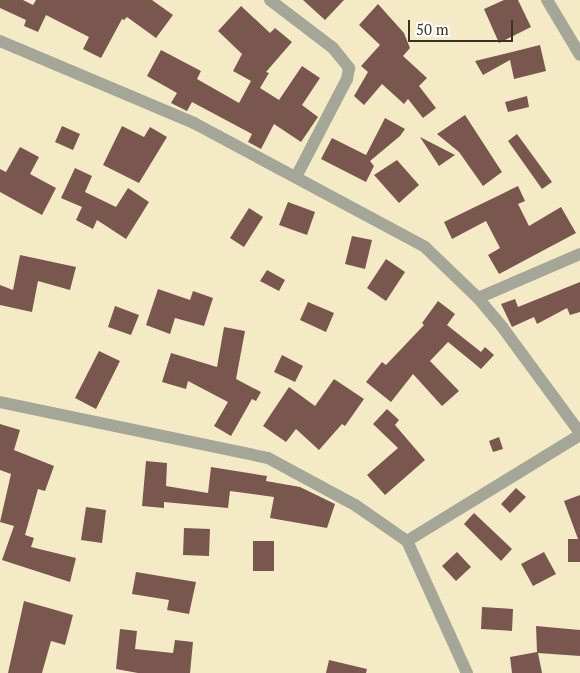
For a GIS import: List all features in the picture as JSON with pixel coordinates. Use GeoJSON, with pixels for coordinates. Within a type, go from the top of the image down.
{"type":"FeatureCollection","features":[{"type":"Feature","properties":{"kind":"street"},"geometry":{"type":"LineString","coordinates":[[270,0],[333,48],[349,68],[347,80],[296,176]]}},
{"type":"Feature","properties":{"kind":"street"},"geometry":{"type":"LineString","coordinates":[[547,0],[580,55]]}},
{"type":"Feature","properties":{"kind":"street"},"geometry":{"type":"LineString","coordinates":[[0,41],[194,123],[296,176],[425,247],[478,298],[580,434],[407,541]]}},
{"type":"Feature","properties":{"kind":"street"},"geometry":{"type":"LineString","coordinates":[[478,298],[580,254]]}},
{"type":"Feature","properties":{"kind":"street"},"geometry":{"type":"LineString","coordinates":[[0,402],[268,458],[355,505],[407,541],[467,673]]}},
{"type":"Feature","properties":{"kind":"building"},"geometry":{"type":"Polygon","coordinates":[[[0,0],[23,0],[33,5],[36,0],[152,0],[173,15],[156,38],[127,17],[124,20],[122,19],[101,58],[83,49],[89,37],[46,15],[38,32],[24,26],[26,20],[0,8],[0,0]]]}},
{"type":"Feature","properties":{"kind":"building"},"geometry":{"type":"Polygon","coordinates":[[[303,0],[344,0],[325,20],[303,0]]]}},
{"type":"Feature","properties":{"kind":"building"},"geometry":{"type":"Polygon","coordinates":[[[504,0],[518,0],[531,27],[499,43],[484,9],[504,0]]]}},
{"type":"Feature","properties":{"kind":"building"},"geometry":{"type":"Polygon","coordinates":[[[378,4],[404,33],[410,48],[403,56],[427,78],[419,86],[436,108],[423,118],[408,99],[404,104],[382,84],[364,105],[354,96],[368,72],[361,66],[380,45],[359,25],[378,4]]]}},
{"type":"Feature","properties":{"kind":"building"},"geometry":{"type":"Polygon","coordinates":[[[241,6],[270,33],[275,28],[292,42],[266,72],[269,73],[260,88],[279,100],[302,66],[320,78],[302,105],[318,117],[301,142],[274,124],[261,149],[248,142],[252,134],[192,102],[187,111],[171,103],[177,93],[147,76],[161,50],[201,71],[197,79],[239,103],[251,81],[233,71],[242,54],[218,31],[241,6]]]}},
{"type":"Feature","properties":{"kind":"building"},"geometry":{"type":"Polygon","coordinates":[[[540,45],[546,71],[514,79],[510,60],[483,75],[475,61],[540,45]]]}},
{"type":"Feature","properties":{"kind":"building"},"geometry":{"type":"Polygon","coordinates":[[[527,96],[529,107],[508,112],[505,102],[527,96]]]}},
{"type":"Feature","properties":{"kind":"building"},"geometry":{"type":"Polygon","coordinates":[[[465,115],[502,172],[483,186],[459,152],[437,134],[465,115]]]}},
{"type":"Feature","properties":{"kind":"building"},"geometry":{"type":"Polygon","coordinates":[[[385,118],[405,129],[400,136],[370,161],[374,166],[366,182],[321,159],[332,138],[366,155],[385,118]]]}},
{"type":"Feature","properties":{"kind":"building"},"geometry":{"type":"Polygon","coordinates":[[[62,126],[80,134],[73,150],[55,142],[62,126]]]}},
{"type":"Feature","properties":{"kind":"building"},"geometry":{"type":"Polygon","coordinates":[[[122,126],[144,137],[150,127],[167,137],[139,183],[103,165],[122,126]]]}},
{"type":"Feature","properties":{"kind":"building"},"geometry":{"type":"Polygon","coordinates":[[[517,134],[552,182],[542,189],[508,141],[517,134]]]}},
{"type":"Feature","properties":{"kind":"building"},"geometry":{"type":"Polygon","coordinates":[[[420,137],[455,155],[439,166],[420,137]]]}},
{"type":"Feature","properties":{"kind":"building"},"geometry":{"type":"Polygon","coordinates":[[[20,147],[39,157],[30,174],[56,188],[42,215],[0,192],[0,169],[6,172],[20,147]]]}},
{"type":"Feature","properties":{"kind":"building"},"geometry":{"type":"Polygon","coordinates":[[[397,160],[419,185],[399,203],[374,175],[397,160]]]}},
{"type":"Feature","properties":{"kind":"building"},"geometry":{"type":"Polygon","coordinates":[[[75,168],[92,176],[85,192],[116,207],[128,188],[149,202],[126,239],[97,220],[93,229],[76,220],[82,207],[61,198],[75,168]]]}},
{"type":"Feature","properties":{"kind":"building"},"geometry":{"type":"Polygon","coordinates":[[[518,186],[525,201],[518,204],[529,226],[561,207],[576,233],[499,274],[488,255],[500,248],[486,221],[452,239],[444,222],[518,186]]]}},
{"type":"Feature","properties":{"kind":"building"},"geometry":{"type":"Polygon","coordinates":[[[288,202],[315,212],[307,235],[279,225],[288,202]]]}},
{"type":"Feature","properties":{"kind":"building"},"geometry":{"type":"Polygon","coordinates":[[[249,208],[263,217],[244,247],[230,238],[249,208]]]}},
{"type":"Feature","properties":{"kind":"building"},"geometry":{"type":"Polygon","coordinates":[[[352,236],[372,240],[365,269],[345,264],[352,236]]]}},
{"type":"Feature","properties":{"kind":"building"},"geometry":{"type":"Polygon","coordinates":[[[20,255],[76,267],[70,290],[38,281],[32,312],[0,305],[0,285],[13,290],[20,255]]]}},
{"type":"Feature","properties":{"kind":"building"},"geometry":{"type":"Polygon","coordinates":[[[386,259],[405,272],[386,301],[367,288],[386,259]]]}},
{"type":"Feature","properties":{"kind":"building"},"geometry":{"type":"Polygon","coordinates":[[[267,270],[285,280],[279,291],[260,281],[267,270]]]}},
{"type":"Feature","properties":{"kind":"building"},"geometry":{"type":"Polygon","coordinates":[[[580,282],[580,312],[570,315],[567,308],[537,324],[534,317],[512,327],[501,304],[515,299],[518,307],[580,282]]]}},
{"type":"Feature","properties":{"kind":"building"},"geometry":{"type":"Polygon","coordinates":[[[158,289],[190,300],[193,291],[213,298],[204,326],[175,318],[170,334],[146,325],[158,289]]]}},
{"type":"Feature","properties":{"kind":"building"},"geometry":{"type":"Polygon","coordinates":[[[438,301],[455,314],[447,325],[481,352],[485,347],[494,355],[481,369],[448,342],[430,361],[459,391],[442,406],[413,374],[391,402],[366,382],[382,362],[386,365],[424,325],[422,323],[438,301]]]}},
{"type":"Feature","properties":{"kind":"building"},"geometry":{"type":"Polygon","coordinates":[[[308,302],[334,313],[326,332],[300,320],[308,302]]]}},
{"type":"Feature","properties":{"kind":"building"},"geometry":{"type":"Polygon","coordinates":[[[115,306],[139,315],[131,335],[108,327],[115,306]]]}},
{"type":"Feature","properties":{"kind":"building"},"geometry":{"type":"Polygon","coordinates":[[[224,327],[245,331],[236,379],[261,392],[256,401],[252,399],[231,436],[214,426],[228,402],[188,381],[186,389],[162,382],[171,353],[217,367],[224,327]]]}},
{"type":"Feature","properties":{"kind":"building"},"geometry":{"type":"Polygon","coordinates":[[[99,351],[120,361],[96,409],[75,398],[99,351]]]}},
{"type":"Feature","properties":{"kind":"building"},"geometry":{"type":"Polygon","coordinates":[[[282,355],[303,366],[295,382],[274,372],[282,355]]]}},
{"type":"Feature","properties":{"kind":"building"},"geometry":{"type":"Polygon","coordinates":[[[334,379],[364,399],[345,426],[342,424],[319,450],[296,429],[286,442],[263,426],[289,387],[315,406],[334,379]]]}},
{"type":"Feature","properties":{"kind":"building"},"geometry":{"type":"Polygon","coordinates":[[[387,409],[399,420],[395,425],[425,460],[385,495],[367,475],[398,448],[373,424],[387,409]]]}},
{"type":"Feature","properties":{"kind":"building"},"geometry":{"type":"Polygon","coordinates":[[[0,424],[20,430],[14,450],[54,466],[45,491],[38,489],[25,535],[34,538],[31,547],[76,558],[70,582],[2,560],[14,526],[0,522],[11,474],[0,470],[0,424]]]}},
{"type":"Feature","properties":{"kind":"building"},"geometry":{"type":"Polygon","coordinates":[[[499,437],[503,449],[493,452],[489,441],[499,437]]]}},
{"type":"Feature","properties":{"kind":"building"},"geometry":{"type":"Polygon","coordinates":[[[146,461],[167,463],[166,486],[208,493],[211,467],[267,476],[266,481],[300,487],[335,504],[327,528],[270,518],[274,497],[230,491],[228,508],[164,502],[164,508],[142,506],[146,461]]]}},
{"type":"Feature","properties":{"kind":"building"},"geometry":{"type":"Polygon","coordinates":[[[516,488],[526,497],[510,513],[501,504],[516,488]]]}},
{"type":"Feature","properties":{"kind":"building"},"geometry":{"type":"Polygon","coordinates":[[[580,495],[580,562],[568,562],[568,539],[578,539],[564,501],[580,495]]]}},
{"type":"Feature","properties":{"kind":"building"},"geometry":{"type":"Polygon","coordinates":[[[86,507],[106,510],[102,543],[81,540],[86,507]]]}},
{"type":"Feature","properties":{"kind":"building"},"geometry":{"type":"Polygon","coordinates":[[[474,513],[512,549],[501,561],[464,524],[474,513]]]}},
{"type":"Feature","properties":{"kind":"building"},"geometry":{"type":"Polygon","coordinates":[[[184,528],[210,529],[209,556],[183,555],[184,528]]]}},
{"type":"Feature","properties":{"kind":"building"},"geometry":{"type":"Polygon","coordinates":[[[253,541],[274,541],[274,571],[253,571],[253,541]]]}},
{"type":"Feature","properties":{"kind":"building"},"geometry":{"type":"Polygon","coordinates":[[[457,552],[471,567],[456,581],[442,566],[457,552]]]}},
{"type":"Feature","properties":{"kind":"building"},"geometry":{"type":"Polygon","coordinates":[[[544,552],[556,574],[533,586],[521,564],[544,552]]]}},
{"type":"Feature","properties":{"kind":"building"},"geometry":{"type":"Polygon","coordinates":[[[136,572],[196,582],[189,614],[167,610],[169,600],[132,594],[136,572]]]}},
{"type":"Feature","properties":{"kind":"building"},"geometry":{"type":"Polygon","coordinates":[[[24,601],[73,615],[65,645],[51,641],[42,673],[8,673],[24,601]]]}},
{"type":"Feature","properties":{"kind":"building"},"geometry":{"type":"Polygon","coordinates":[[[482,607],[513,609],[512,631],[481,629],[482,607]]]}},
{"type":"Feature","properties":{"kind":"building"},"geometry":{"type":"Polygon","coordinates":[[[536,626],[580,630],[580,656],[538,653],[542,673],[512,673],[510,657],[537,652],[536,626]]]}},
{"type":"Feature","properties":{"kind":"building"},"geometry":{"type":"Polygon","coordinates":[[[120,629],[137,631],[135,649],[173,653],[175,640],[193,642],[190,673],[138,673],[116,669],[120,629]]]}},
{"type":"Feature","properties":{"kind":"building"},"geometry":{"type":"Polygon","coordinates":[[[329,660],[367,669],[366,673],[326,673],[329,660]]]}}]}
